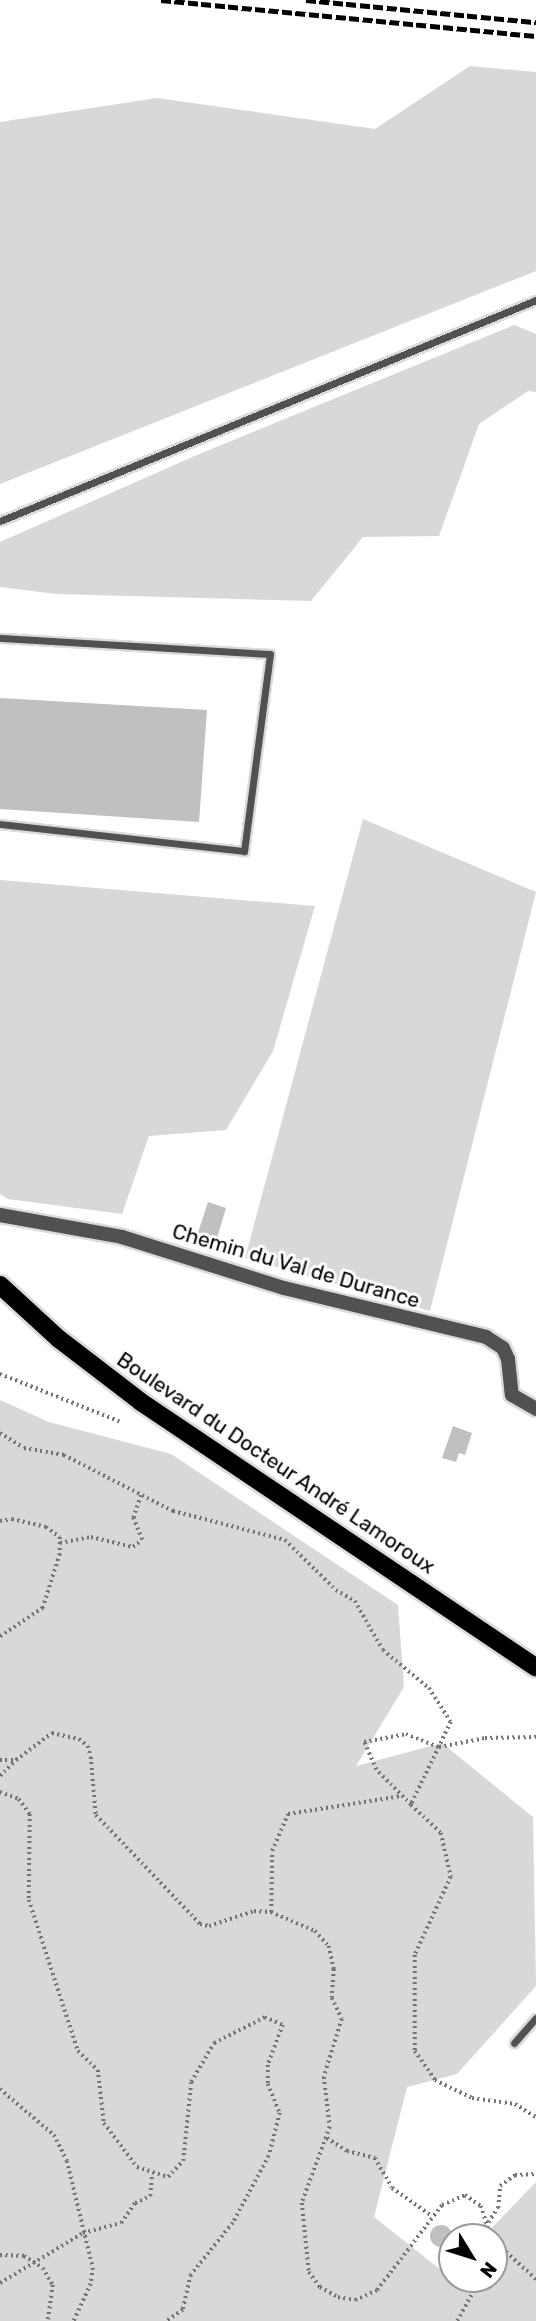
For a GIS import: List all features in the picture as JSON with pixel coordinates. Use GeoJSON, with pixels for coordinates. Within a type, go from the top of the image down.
{"type":"FeatureCollection","features":[{"type":"Feature","properties":{"kind":"main road","name":"Boulevard du Docteur André Lamoroux"},"geometry":{"type":"LineString","coordinates":[[0,1285],[59,1339],[141,1402],[536,1667]]}},
{"type":"Feature","properties":{"kind":"street","name":"Chemin du Val de Durance"},"geometry":{"type":"LineString","coordinates":[[0,1215],[122,1237],[284,1288],[486,1337],[503,1348],[512,1395],[536,1409]]}},
{"type":"Feature","properties":{"kind":"lane"},"geometry":{"type":"LineString","coordinates":[[0,522],[536,300]]}},
{"type":"Feature","properties":{"kind":"lane"},"geometry":{"type":"LineString","coordinates":[[0,638],[270,654],[244,851],[0,824]]}},
{"type":"Feature","properties":{"kind":"lane"},"geometry":{"type":"LineString","coordinates":[[513,2043],[536,2018]]}},
{"type":"Feature","properties":{"kind":"path"},"geometry":{"type":"LineString","coordinates":[[0,1374],[121,1422]]}},
{"type":"Feature","properties":{"kind":"path"},"geometry":{"type":"LineString","coordinates":[[0,1433],[24,1448],[64,1455],[141,1495],[205,1522],[285,1540],[336,1590],[355,1601],[383,1650],[429,1688],[452,1722],[411,1805]]}},
{"type":"Feature","properties":{"kind":"path"},"geometry":{"type":"LineString","coordinates":[[60,1543],[91,1537],[133,1547],[142,1540],[134,1518],[141,1495]]}},
{"type":"Feature","properties":{"kind":"path"},"geometry":{"type":"LineString","coordinates":[[0,1521],[12,1519],[47,1527],[60,1537],[43,1608],[0,1637]]}},
{"type":"Feature","properties":{"kind":"path"},"geometry":{"type":"LineString","coordinates":[[0,1776],[16,1760],[52,1733],[79,1739],[88,1746],[91,1757],[96,1815],[200,1924],[209,1926],[254,1910],[271,1912],[316,1931],[331,1957],[332,1998],[342,2019],[324,2077],[327,2138],[302,2203],[309,2272],[320,2287],[338,2297],[355,2300],[377,2290],[442,2205],[465,2195],[481,2206],[484,2223]]}},
{"type":"Feature","properties":{"kind":"path"},"geometry":{"type":"LineString","coordinates":[[536,1737],[485,1738],[439,1747],[406,1734],[364,1742],[376,1770],[441,1833],[451,1877],[415,1955],[415,2051],[435,2080],[472,2098],[515,2104],[536,2117]]}},
{"type":"Feature","properties":{"kind":"path"},"geometry":{"type":"LineString","coordinates":[[0,1760],[16,1760]]}},
{"type":"Feature","properties":{"kind":"path"},"geometry":{"type":"LineString","coordinates":[[0,1792],[19,1799],[30,1814],[29,1900],[78,2051],[98,2070],[104,2123],[118,2148],[137,2167],[152,2175],[168,2178],[183,2161],[191,2082],[214,2043],[265,2017],[284,2025],[268,2065],[268,2084],[280,2113],[269,2156],[233,2223],[191,2275],[183,2310],[167,2321]]}},
{"type":"Feature","properties":{"kind":"path"},"geometry":{"type":"LineString","coordinates":[[271,1912],[272,1851],[288,1814],[402,1796]]}},
{"type":"Feature","properties":{"kind":"path"},"geometry":{"type":"LineString","coordinates":[[0,2089],[54,2135],[75,2187],[92,2276],[74,2321]]}},
{"type":"Feature","properties":{"kind":"path"},"geometry":{"type":"LineString","coordinates":[[327,2138],[347,2151],[375,2158],[392,2188],[432,2216]]}},
{"type":"Feature","properties":{"kind":"path"},"geometry":{"type":"LineString","coordinates":[[488,2223],[498,2208],[500,2186],[514,2175],[536,2174]]}},
{"type":"Feature","properties":{"kind":"path"},"geometry":{"type":"LineString","coordinates":[[0,2283],[83,2233],[121,2222],[135,2203],[150,2196],[152,2175]]}},
{"type":"Feature","properties":{"kind":"path"},"geometry":{"type":"LineString","coordinates":[[0,2255],[10,2253],[35,2263],[53,2285],[48,2321]]}},
{"type":"Feature","properties":{"kind":"path"},"geometry":{"type":"LineString","coordinates":[[508,2253],[536,2279]]}},
{"type":"Feature","properties":{"kind":"path"},"geometry":{"type":"LineString","coordinates":[[457,2321],[472,2293]]}},
{"type":"Feature","properties":{"kind":"shaded area"},"geometry":{"type":"Polygon","coordinates":[[[470,66],[536,72],[536,271],[0,484],[0,122],[157,98],[375,129],[470,66]]]}},
{"type":"Feature","properties":{"kind":"shaded area"},"geometry":{"type":"Polygon","coordinates":[[[514,325],[536,334],[536,392],[528,391],[479,424],[439,536],[363,537],[311,601],[56,594],[0,587],[0,542],[197,455],[514,325]]]}},
{"type":"Feature","properties":{"kind":"shaded area"},"geometry":{"type":"Polygon","coordinates":[[[363,819],[536,892],[430,1311],[245,1258],[363,819]]]}},
{"type":"Feature","properties":{"kind":"shaded area"},"geometry":{"type":"Polygon","coordinates":[[[0,880],[315,906],[273,1051],[226,1130],[149,1136],[122,1214],[8,1199],[0,1194],[0,880]]]}},
{"type":"Feature","properties":{"kind":"shaded area"},"geometry":{"type":"Polygon","coordinates":[[[0,1400],[49,1422],[171,1454],[398,1605],[404,1687],[356,1766],[442,1743],[533,1817],[536,1986],[457,2074],[407,2087],[374,2217],[438,2268],[438,2293],[508,2293],[508,2223],[496,2223],[536,2182],[536,2321],[0,2321],[0,1400]]]}},
{"type":"Feature","properties":{"kind":"building"},"geometry":{"type":"Polygon","coordinates":[[[0,698],[207,710],[199,822],[0,809],[0,698]]]}},
{"type":"Feature","properties":{"kind":"building"},"geometry":{"type":"Polygon","coordinates":[[[208,1202],[226,1208],[214,1248],[195,1242],[208,1202]]]}},
{"type":"Feature","properties":{"kind":"building"},"geometry":{"type":"Polygon","coordinates":[[[453,1426],[472,1433],[465,1455],[459,1453],[456,1462],[442,1458],[453,1426]]]}},
{"type":"Feature","properties":{"kind":"building"},"geometry":{"type":"Polygon","coordinates":[[[437,2226],[438,2246],[433,2244],[430,2236],[433,2228],[437,2226]]]}},
{"type":"Feature","properties":{"kind":"railway"},"geometry":{"type":"LineString","coordinates":[[161,0],[536,36]]}},
{"type":"Feature","properties":{"kind":"railway"},"geometry":{"type":"LineString","coordinates":[[306,0],[536,22]]}}]}
